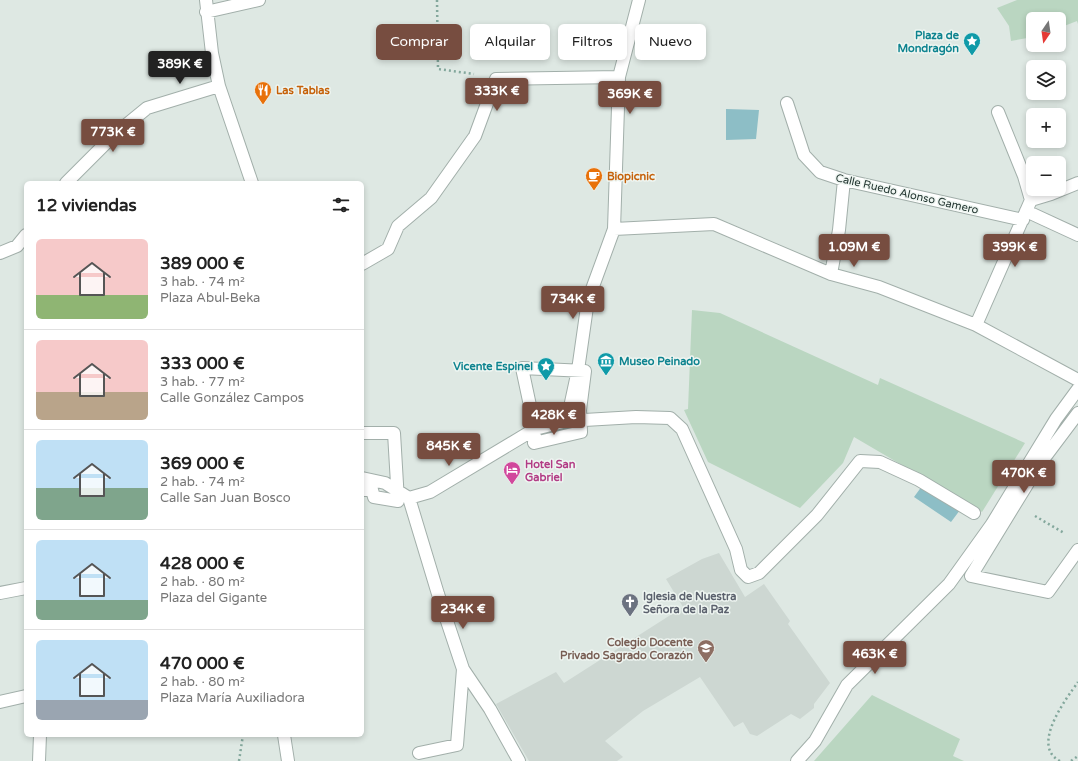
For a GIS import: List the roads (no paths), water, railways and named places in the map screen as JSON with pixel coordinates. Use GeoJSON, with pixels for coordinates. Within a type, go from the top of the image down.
{"type":"FeatureCollection","features":[{"type":"Feature","properties":{"kind":"street"},"geometry":{"type":"LineString","coordinates":[[251,181],[219,86],[212,53],[206,6],[259,0]]}},
{"type":"Feature","properties":{"kind":"street"},"geometry":{"type":"LineString","coordinates":[[567,421],[578,370],[588,300],[614,229],[619,77],[639,0]]}},
{"type":"Feature","properties":{"kind":"street"},"geometry":{"type":"LineString","coordinates":[[364,263],[388,249],[398,226],[431,198],[475,136],[496,79],[619,77]]}},
{"type":"Feature","properties":{"kind":"street"},"geometry":{"type":"LineString","coordinates":[[68,181],[114,135],[147,108],[219,86]]}},
{"type":"Feature","properties":{"kind":"street","name":"Calle Ruedo Alonso Gamero"},"geometry":{"type":"LineString","coordinates":[[787,103],[804,155],[820,172],[844,180],[1027,211],[1078,235]]}},
{"type":"Feature","properties":{"kind":"street"},"geometry":{"type":"LineString","coordinates":[[976,325],[1027,211],[1024,176],[998,112]]}},
{"type":"Feature","properties":{"kind":"street"},"geometry":{"type":"LineString","coordinates":[[831,274],[838,237],[844,180]]}},
{"type":"Feature","properties":{"kind":"street"},"geometry":{"type":"LineString","coordinates":[[1027,211],[1051,194],[1078,183]]}},
{"type":"Feature","properties":{"kind":"street"},"geometry":{"type":"LineString","coordinates":[[614,229],[714,224],[831,274],[878,287],[976,325],[1078,380]]}},
{"type":"Feature","properties":{"kind":"street"},"geometry":{"type":"LineString","coordinates":[[0,253],[17,246],[24,237]]}},
{"type":"Feature","properties":{"kind":"street"},"geometry":{"type":"LineString","coordinates":[[522,368],[578,370],[585,371],[580,420],[581,432],[534,443],[535,428],[522,368]]}},
{"type":"Feature","properties":{"kind":"street"},"geometry":{"type":"LineString","coordinates":[[797,761],[815,740],[847,685],[949,584],[992,524],[1056,419],[1078,389]]}},
{"type":"Feature","properties":{"kind":"street"},"geometry":{"type":"LineString","coordinates":[[1078,413],[1039,465],[971,576],[1048,592],[1078,550]]}},
{"type":"Feature","properties":{"kind":"street"},"geometry":{"type":"LineString","coordinates":[[409,498],[430,492],[535,428],[567,421],[636,417],[670,418],[682,429],[736,549],[741,570],[748,577],[760,573],[817,515],[860,460],[880,462],[919,480],[974,513]]}},
{"type":"Feature","properties":{"kind":"street"},"geometry":{"type":"LineString","coordinates":[[364,433],[394,433],[398,477],[396,490],[398,501],[374,497],[372,490],[364,490]]}},
{"type":"Feature","properties":{"kind":"street"},"geometry":{"type":"LineString","coordinates":[[364,478],[385,483],[409,498],[438,594],[463,669],[490,708],[519,761]]}},
{"type":"Feature","properties":{"kind":"street"},"geometry":{"type":"LineString","coordinates":[[0,593],[24,588]]}},
{"type":"Feature","properties":{"kind":"street"},"geometry":{"type":"LineString","coordinates":[[419,753],[457,745],[463,669]]}},
{"type":"Feature","properties":{"kind":"street"},"geometry":{"type":"LineString","coordinates":[[4,701],[24,696]]}},
{"type":"Feature","properties":{"kind":"street"},"geometry":{"type":"LineString","coordinates":[[39,761],[40,737]]}},
{"type":"Feature","properties":{"kind":"street"},"geometry":{"type":"LineString","coordinates":[[284,737],[288,761]]}},
{"type":"Feature","properties":{"kind":"water"},"geometry":{"type":"Polygon","coordinates":[[[726,109],[759,110],[756,139],[726,140],[726,109]]]}},
{"type":"Feature","properties":{"kind":"water"},"geometry":{"type":"Polygon","coordinates":[[[922,486],[960,510],[951,522],[914,497],[922,486]]]}},
{"type":"Feature","properties":{"kind":"place","name":"Plaza de Mondragón"},"geometry":{"type":"Point","coordinates":[972,56]}},
{"type":"Feature","properties":{"kind":"place","name":"Las Tablas"},"geometry":{"type":"Point","coordinates":[263,105]}},
{"type":"Feature","properties":{"kind":"place","name":"Biopicnic"},"geometry":{"type":"Point","coordinates":[594,191]}},
{"type":"Feature","properties":{"kind":"place","name":"Museo Peinado"},"geometry":{"type":"Point","coordinates":[606,376]}},
{"type":"Feature","properties":{"kind":"place","name":"Vicente Espinel"},"geometry":{"type":"Point","coordinates":[546,381]}},
{"type":"Feature","properties":{"kind":"place","name":"Hotel San Gabriel"},"geometry":{"type":"Point","coordinates":[512,485]}},
{"type":"Feature","properties":{"kind":"place","name":"Iglesia de Nuestra Señora de la Paz"},"geometry":{"type":"Point","coordinates":[630,617]}},
{"type":"Feature","properties":{"kind":"place","name":"Colegio Docente Privado Sagrado Corazón"},"geometry":{"type":"Point","coordinates":[706,663]}}]}
